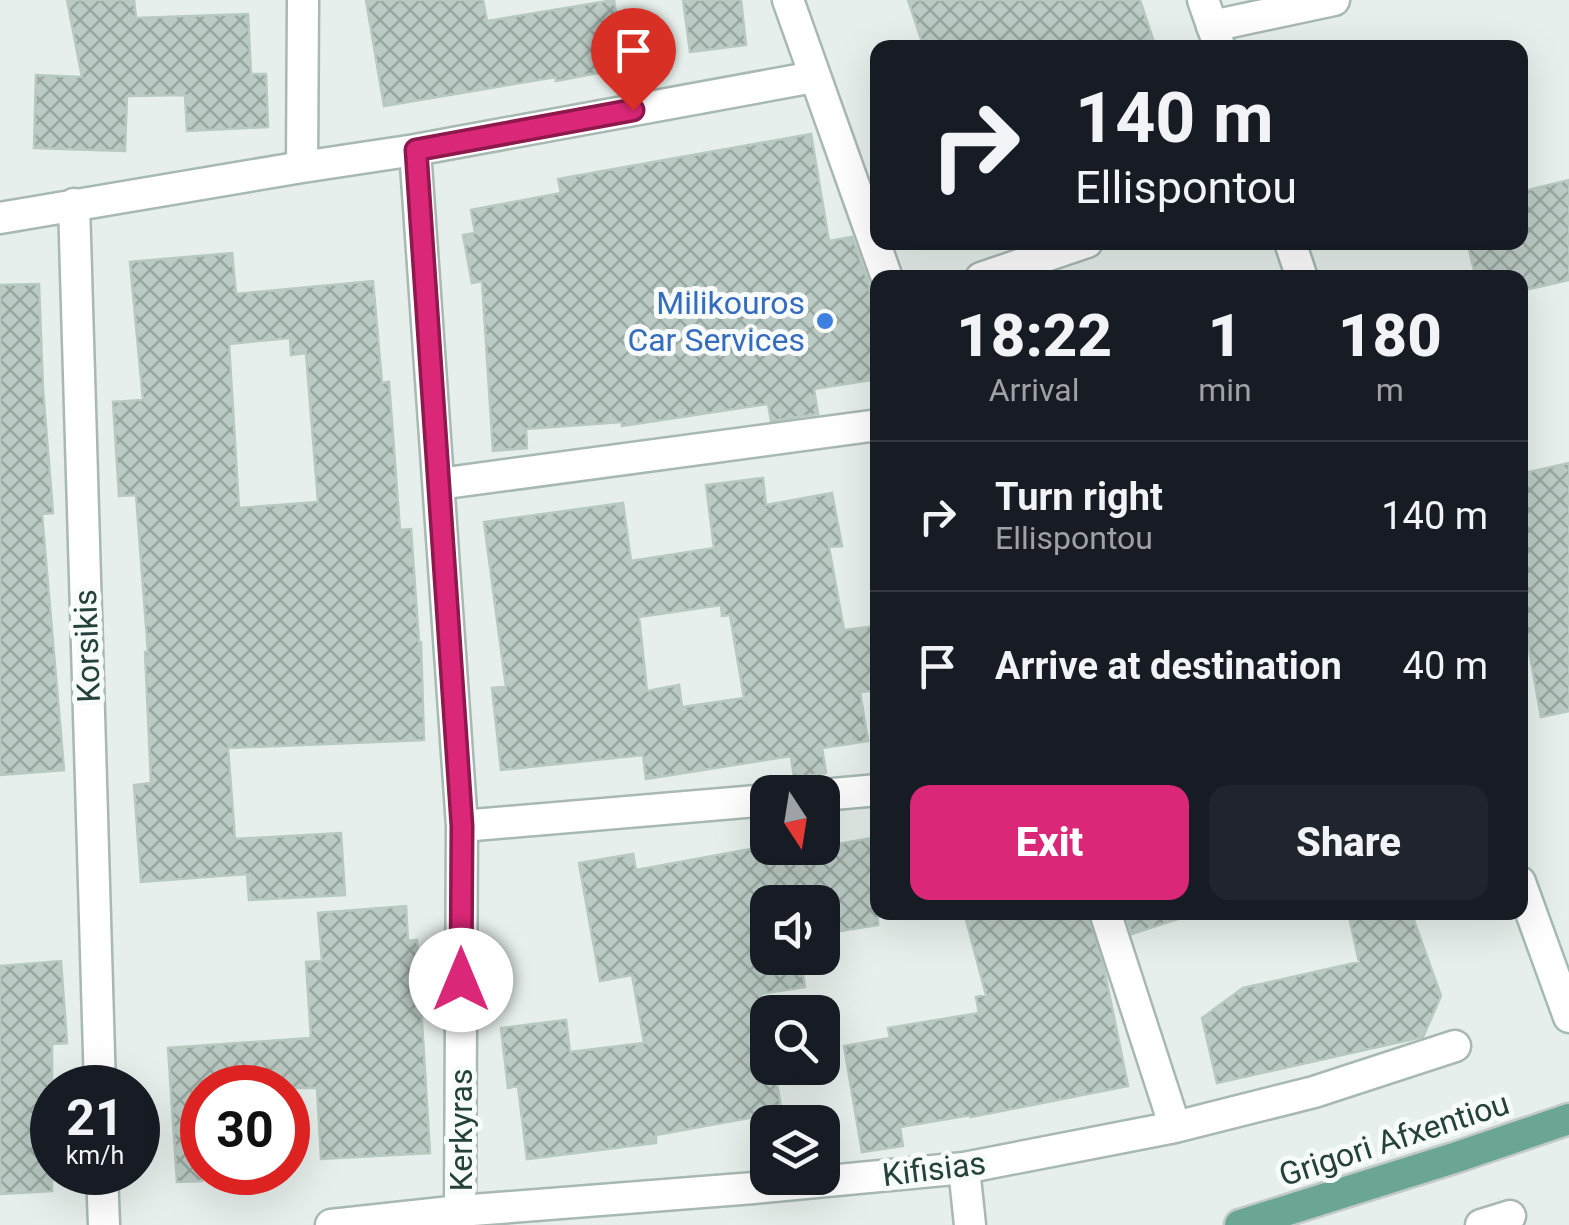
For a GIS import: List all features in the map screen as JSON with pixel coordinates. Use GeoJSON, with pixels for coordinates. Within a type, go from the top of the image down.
{"type":"FeatureCollection","features":[{"type":"Feature","properties":{"kind":"main road","name":"Grigori Afxentiou"},"geometry":{"type":"LineString","coordinates":[[1240,1225],[1569,1118]]}},
{"type":"Feature","properties":{"kind":"street"},"geometry":{"type":"LineString","coordinates":[[302,167],[303,0]]}},
{"type":"Feature","properties":{"kind":"street"},"geometry":{"type":"LineString","coordinates":[[788,0],[870,231]]}},
{"type":"Feature","properties":{"kind":"street"},"geometry":{"type":"LineString","coordinates":[[1211,24],[1334,0]]}},
{"type":"Feature","properties":{"kind":"street"},"geometry":{"type":"LineString","coordinates":[[0,218],[416,150],[814,77]]}},
{"type":"Feature","properties":{"kind":"street","name":"Kerkyras"},"geometry":{"type":"LineString","coordinates":[[416,150],[462,826],[460,1211]]}},
{"type":"Feature","properties":{"kind":"street","name":"Korsikis"},"geometry":{"type":"LineString","coordinates":[[74,204],[99,1065]]}},
{"type":"Feature","properties":{"kind":"street"},"geometry":{"type":"LineString","coordinates":[[1005,270],[1063,250]]}},
{"type":"Feature","properties":{"kind":"street"},"geometry":{"type":"LineString","coordinates":[[439,484],[870,426]]}},
{"type":"Feature","properties":{"kind":"street"},"geometry":{"type":"LineString","coordinates":[[840,793],[870,791]]}},
{"type":"Feature","properties":{"kind":"street"},"geometry":{"type":"LineString","coordinates":[[462,826],[750,802]]}},
{"type":"Feature","properties":{"kind":"street"},"geometry":{"type":"LineString","coordinates":[[1528,904],[1569,1018]]}},
{"type":"Feature","properties":{"kind":"street"},"geometry":{"type":"LineString","coordinates":[[1107,920],[1175,1126]]}},
{"type":"Feature","properties":{"kind":"street","name":"Kifisias"},"geometry":{"type":"LineString","coordinates":[[331,1225],[964,1168],[1175,1126],[1314,1092],[1455,1046]]}},
{"type":"Feature","properties":{"kind":"street"},"geometry":{"type":"LineString","coordinates":[[964,1168],[970,1225]]}},
{"type":"Feature","properties":{"kind":"street"},"geometry":{"type":"LineString","coordinates":[[103,1195],[104,1225]]}},
{"type":"Feature","properties":{"kind":"building"},"geometry":{"type":"Polygon","coordinates":[[[67,0],[134,0],[136,18],[248,14],[251,74],[266,74],[268,127],[187,131],[185,95],[127,96],[125,151],[34,148],[36,75],[82,77],[67,0]]]}},
{"type":"Feature","properties":{"kind":"building"},"geometry":{"type":"Polygon","coordinates":[[[366,0],[483,0],[487,21],[614,0],[625,68],[384,106],[366,0]]]}},
{"type":"Feature","properties":{"kind":"building"},"geometry":{"type":"Polygon","coordinates":[[[683,0],[741,0],[746,45],[690,52],[683,0]]]}},
{"type":"Feature","properties":{"kind":"building"},"geometry":{"type":"Polygon","coordinates":[[[908,0],[1140,0],[1153,40],[921,40],[908,0]]]}},
{"type":"Feature","properties":{"kind":"building"},"geometry":{"type":"Polygon","coordinates":[[[811,134],[829,241],[852,237],[868,281],[870,380],[814,389],[818,414],[771,421],[768,404],[622,426],[622,422],[526,429],[527,448],[493,451],[482,281],[472,283],[463,235],[475,233],[471,210],[561,193],[558,179],[811,134]]]}},
{"type":"Feature","properties":{"kind":"building"},"geometry":{"type":"Polygon","coordinates":[[[1569,180],[1569,280],[1528,289],[1528,270],[1474,270],[1469,250],[1528,250],[1528,190],[1569,180]]]}},
{"type":"Feature","properties":{"kind":"building"},"geometry":{"type":"Polygon","coordinates":[[[232,253],[236,294],[373,281],[382,383],[389,382],[400,530],[411,529],[421,642],[424,740],[228,748],[235,839],[341,833],[345,895],[249,900],[247,874],[141,882],[134,785],[151,783],[148,652],[136,495],[119,496],[113,402],[143,400],[130,262],[232,253]],[[290,338],[229,344],[239,508],[318,502],[306,353],[291,355],[290,338]]]}},
{"type":"Feature","properties":{"kind":"building"},"geometry":{"type":"Polygon","coordinates":[[[39,284],[53,513],[42,514],[64,770],[0,775],[0,285],[39,284]]]}},
{"type":"Feature","properties":{"kind":"building"},"geometry":{"type":"Polygon","coordinates":[[[1569,463],[1569,711],[1541,717],[1528,644],[1528,472],[1569,463]]]}},
{"type":"Feature","properties":{"kind":"building"},"geometry":{"type":"Polygon","coordinates":[[[763,478],[766,505],[832,493],[842,546],[829,547],[844,630],[870,627],[870,691],[860,692],[868,741],[822,748],[826,773],[813,775],[794,775],[791,756],[646,779],[643,755],[501,770],[492,688],[506,687],[484,522],[623,503],[631,561],[714,548],[706,485],[763,478]],[[721,605],[639,617],[647,691],[679,685],[682,707],[744,698],[730,615],[722,616],[721,605]]]}},
{"type":"Feature","properties":{"kind":"building"},"geometry":{"type":"Polygon","coordinates":[[[870,838],[870,920],[878,920],[878,925],[840,931],[840,885],[750,885],[750,975],[803,975],[805,987],[750,995],[750,1085],[777,1085],[781,1105],[750,1105],[750,1118],[656,1135],[656,1143],[527,1159],[518,1086],[508,1088],[501,1028],[566,1020],[570,1052],[644,1043],[632,975],[600,981],[579,863],[633,854],[636,870],[750,849],[750,865],[840,865],[840,844],[870,838]]]}},
{"type":"Feature","properties":{"kind":"building"},"geometry":{"type":"Polygon","coordinates":[[[406,906],[408,941],[417,940],[430,1153],[321,1159],[317,1088],[310,1088],[310,1065],[180,1065],[177,1182],[168,1048],[311,1038],[306,962],[322,961],[318,913],[406,906]]]}},
{"type":"Feature","properties":{"kind":"building"},"geometry":{"type":"Polygon","coordinates":[[[966,920],[1089,920],[1104,968],[1128,1086],[900,1127],[903,1146],[862,1152],[844,1046],[890,1038],[888,1028],[979,1013],[976,997],[986,995],[966,920]]]}},
{"type":"Feature","properties":{"kind":"building"},"geometry":{"type":"Polygon","coordinates":[[[1128,920],[1175,920],[1132,934],[1128,920]]]}},
{"type":"Feature","properties":{"kind":"building"},"geometry":{"type":"Polygon","coordinates":[[[1350,920],[1414,920],[1441,996],[1423,1037],[1217,1083],[1202,1018],[1243,988],[1359,962],[1350,920]]]}},
{"type":"Feature","properties":{"kind":"building"},"geometry":{"type":"Polygon","coordinates":[[[61,961],[67,1043],[52,1044],[52,1065],[30,1065],[30,1192],[0,1194],[0,966],[61,961]]]}},
{"type":"Feature","properties":{"kind":"place","name":"Milikouros Car Services"},"geometry":{"type":"Point","coordinates":[825,321]}},
{"type":"Feature","properties":{"kind":"route"},"geometry":{"type":"LineString","coordinates":[[461,980],[462,826],[416,150],[633,110]]}}]}
